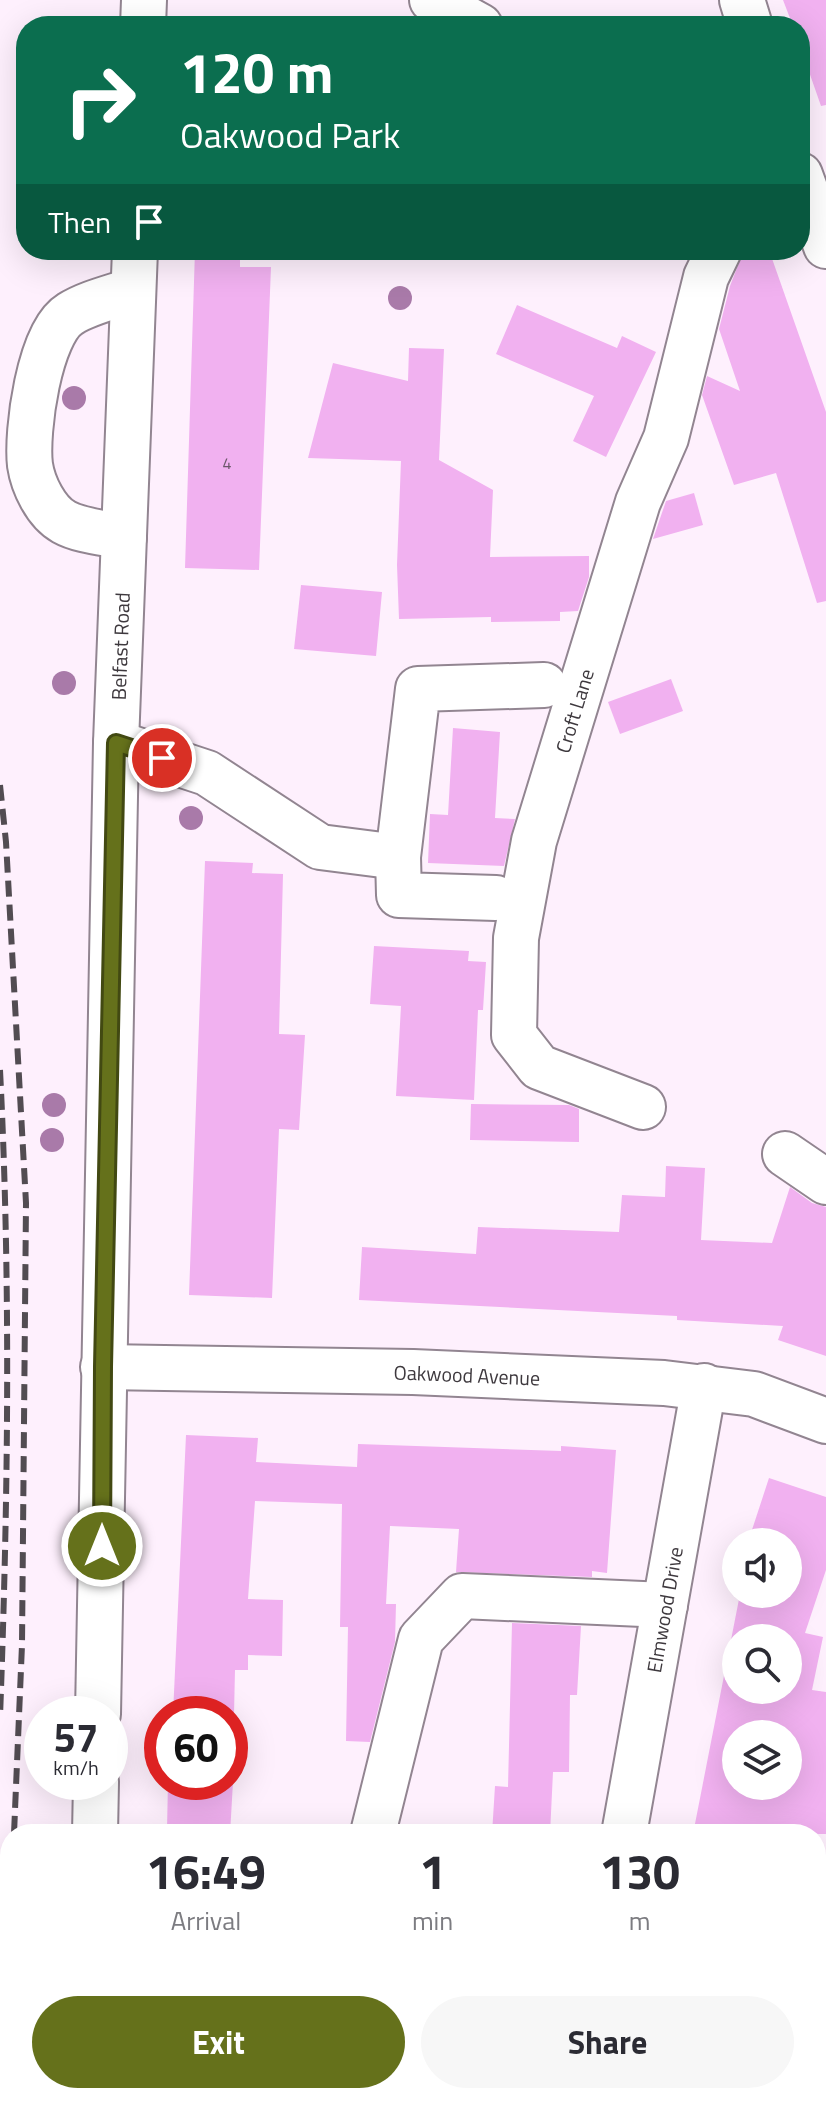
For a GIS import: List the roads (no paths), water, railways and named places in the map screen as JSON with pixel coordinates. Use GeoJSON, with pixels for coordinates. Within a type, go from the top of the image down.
{"type":"FeatureCollection","features":[{"type":"Feature","properties":{"kind":"main road"},"geometry":{"type":"LineString","coordinates":[[432,0],[462,16]]}},
{"type":"Feature","properties":{"kind":"main road"},"geometry":{"type":"LineString","coordinates":[[810,207],[826,246]]}},
{"type":"Feature","properties":{"kind":"main road","name":"Croft Lane"},"geometry":{"type":"LineString","coordinates":[[643,1107],[539,1067],[514,1035],[516,938],[534,841],[638,502],[666,438],[706,277],[714,260]]}},
{"type":"Feature","properties":{"kind":"main road"},"geometry":{"type":"LineString","coordinates":[[124,537],[63,522],[39,493],[30,467],[29,441],[38,378],[55,331],[68,314],[134,270]]}},
{"type":"Feature","properties":{"kind":"main road","name":"Belfast Road"},"geometry":{"type":"LineString","coordinates":[[98,1696],[116,743],[134,270]]}},
{"type":"Feature","properties":{"kind":"main road"},"geometry":{"type":"LineString","coordinates":[[496,898],[399,895],[398,857],[418,689],[544,685]]}},
{"type":"Feature","properties":{"kind":"main road"},"geometry":{"type":"LineString","coordinates":[[116,743],[207,773],[320,847],[398,857]]}},
{"type":"Feature","properties":{"kind":"main road"},"geometry":{"type":"LineString","coordinates":[[785,1154],[826,1182]]}},
{"type":"Feature","properties":{"kind":"main road","name":"Oakwood Avenue"},"geometry":{"type":"LineString","coordinates":[[103,1367],[413,1372],[704,1386],[754,1394],[826,1421]]}},
{"type":"Feature","properties":{"kind":"main road","name":"Elmwood Drive"},"geometry":{"type":"LineString","coordinates":[[626,1824],[704,1386]]}},
{"type":"Feature","properties":{"kind":"main road"},"geometry":{"type":"LineString","coordinates":[[375,1824],[421,1639],[462,1596],[665,1605]]}},
{"type":"Feature","properties":{"kind":"main road"},"geometry":{"type":"LineString","coordinates":[[95,1824],[96,1800]]}},
{"type":"Feature","properties":{"kind":"railway"},"geometry":{"type":"LineString","coordinates":[[0,785],[6,842],[26,1203],[22,1645],[14,1824]]}},
{"type":"Feature","properties":{"kind":"railway"},"geometry":{"type":"LineString","coordinates":[[0,1070],[6,1232],[7,1394],[0,1717]]}}]}
